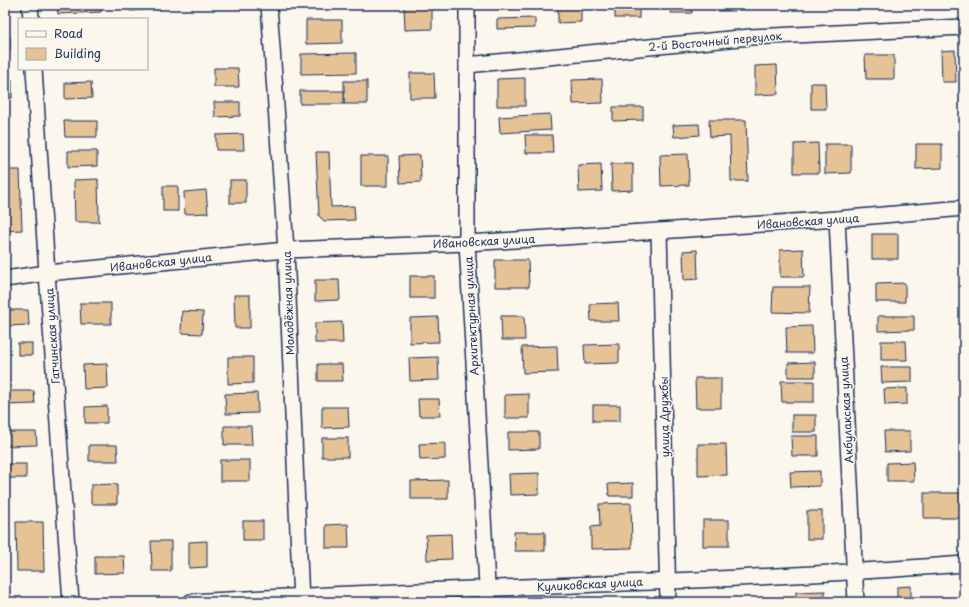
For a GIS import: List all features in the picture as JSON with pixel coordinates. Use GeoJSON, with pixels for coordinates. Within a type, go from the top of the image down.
{"type":"FeatureCollection","features":[{"type":"Feature","properties":{"kind":"street"},"geometry":{"type":"LineString","coordinates":[[30,5],[30,18]]}},
{"type":"Feature","properties":{"kind":"street","name":"Молодёжная улица"},"geometry":{"type":"LineString","coordinates":[[269,5],[286,250],[300,599]]}},
{"type":"Feature","properties":{"kind":"street","name":"Архитектурная улица"},"geometry":{"type":"LineString","coordinates":[[467,5],[467,243],[488,595]]}},
{"type":"Feature","properties":{"kind":"street","name":"2-й Восточный переулок"},"geometry":{"type":"LineString","coordinates":[[467,65],[750,37],[964,27]]}},
{"type":"Feature","properties":{"kind":"street","name":"Гатчинская улица"},"geometry":{"type":"LineString","coordinates":[[34,70],[71,602]]}},
{"type":"Feature","properties":{"kind":"street","name":"Ивановская улица"},"geometry":{"type":"LineString","coordinates":[[5,279],[47,273],[286,250],[467,243],[837,219],[964,208]]}},
{"type":"Feature","properties":{"kind":"street","name":"Акбулакская улица"},"geometry":{"type":"LineString","coordinates":[[837,219],[856,602]]}},
{"type":"Feature","properties":{"kind":"street","name":"улица Дружбы"},"geometry":{"type":"LineString","coordinates":[[659,231],[668,602]]}},
{"type":"Feature","properties":{"kind":"street","name":"Куликовская улица"},"geometry":{"type":"LineString","coordinates":[[192,602],[488,595],[667,581],[854,573],[964,564]]}},
{"type":"Feature","properties":{"kind":"building"},"geometry":{"type":"Polygon","coordinates":[[[5,5],[7,5],[7,20],[5,20],[5,5]]]}},
{"type":"Feature","properties":{"kind":"building"},"geometry":{"type":"Polygon","coordinates":[[[57,5],[101,5],[101,12],[58,14],[57,5]]]}},
{"type":"Feature","properties":{"kind":"building"},"geometry":{"type":"Polygon","coordinates":[[[130,5],[161,5],[161,9],[130,11],[130,5]]]}},
{"type":"Feature","properties":{"kind":"building"},"geometry":{"type":"Polygon","coordinates":[[[432,5],[432,29],[405,30],[404,6],[432,5]]]}},
{"type":"Feature","properties":{"kind":"building"},"geometry":{"type":"Polygon","coordinates":[[[558,5],[581,5],[581,22],[558,23],[558,5]]]}},
{"type":"Feature","properties":{"kind":"building"},"geometry":{"type":"Polygon","coordinates":[[[615,5],[639,5],[639,18],[615,18],[615,5]]]}},
{"type":"Feature","properties":{"kind":"building"},"geometry":{"type":"Polygon","coordinates":[[[671,5],[691,5],[692,13],[671,13],[671,5]]]}},
{"type":"Feature","properties":{"kind":"building"},"geometry":{"type":"Polygon","coordinates":[[[714,5],[735,5],[735,11],[714,11],[714,5]]]}},
{"type":"Feature","properties":{"kind":"building"},"geometry":{"type":"Polygon","coordinates":[[[535,18],[535,28],[497,29],[497,19],[535,18]]]}},
{"type":"Feature","properties":{"kind":"building"},"geometry":{"type":"Polygon","coordinates":[[[306,20],[342,20],[342,43],[306,44],[306,20]]]}},
{"type":"Feature","properties":{"kind":"building"},"geometry":{"type":"Polygon","coordinates":[[[5,37],[10,37],[10,51],[5,52],[5,37]]]}},
{"type":"Feature","properties":{"kind":"building"},"geometry":{"type":"Polygon","coordinates":[[[955,50],[956,82],[942,82],[941,51],[955,50]]]}},
{"type":"Feature","properties":{"kind":"building"},"geometry":{"type":"Polygon","coordinates":[[[356,53],[356,73],[301,74],[301,54],[356,53]]]}},
{"type":"Feature","properties":{"kind":"building"},"geometry":{"type":"Polygon","coordinates":[[[865,55],[894,55],[894,79],[866,79],[865,55]]]}},
{"type":"Feature","properties":{"kind":"building"},"geometry":{"type":"Polygon","coordinates":[[[777,65],[778,94],[755,95],[755,66],[777,65]]]}},
{"type":"Feature","properties":{"kind":"building"},"geometry":{"type":"Polygon","coordinates":[[[214,68],[238,68],[239,87],[214,87],[214,68]]]}},
{"type":"Feature","properties":{"kind":"building"},"geometry":{"type":"Polygon","coordinates":[[[410,73],[434,73],[435,98],[410,98],[410,73]]]}},
{"type":"Feature","properties":{"kind":"building"},"geometry":{"type":"Polygon","coordinates":[[[525,78],[525,106],[497,106],[497,79],[525,78]]]}},
{"type":"Feature","properties":{"kind":"building"},"geometry":{"type":"Polygon","coordinates":[[[602,79],[603,103],[573,104],[572,80],[602,79]]]}},
{"type":"Feature","properties":{"kind":"building"},"geometry":{"type":"Polygon","coordinates":[[[5,80],[12,80],[12,98],[5,98],[5,80]]]}},
{"type":"Feature","properties":{"kind":"building"},"geometry":{"type":"Polygon","coordinates":[[[344,81],[367,81],[367,104],[344,104],[344,81]]]}},
{"type":"Feature","properties":{"kind":"building"},"geometry":{"type":"Polygon","coordinates":[[[91,82],[92,98],[65,99],[65,83],[91,82]]]}},
{"type":"Feature","properties":{"kind":"building"},"geometry":{"type":"Polygon","coordinates":[[[811,83],[825,83],[826,109],[811,109],[811,83]]]}},
{"type":"Feature","properties":{"kind":"building"},"geometry":{"type":"Polygon","coordinates":[[[300,91],[344,91],[344,104],[300,104],[300,91]]]}},
{"type":"Feature","properties":{"kind":"building"},"geometry":{"type":"Polygon","coordinates":[[[214,102],[240,102],[240,116],[215,117],[214,102]]]}},
{"type":"Feature","properties":{"kind":"building"},"geometry":{"type":"Polygon","coordinates":[[[613,107],[643,107],[643,120],[613,121],[613,107]]]}},
{"type":"Feature","properties":{"kind":"building"},"geometry":{"type":"Polygon","coordinates":[[[550,114],[551,130],[500,133],[499,117],[550,114]]]}},
{"type":"Feature","properties":{"kind":"building"},"geometry":{"type":"Polygon","coordinates":[[[709,120],[746,120],[748,181],[731,181],[730,136],[710,137],[709,120]]]}},
{"type":"Feature","properties":{"kind":"building"},"geometry":{"type":"Polygon","coordinates":[[[64,121],[97,121],[97,137],[65,137],[64,121]]]}},
{"type":"Feature","properties":{"kind":"building"},"geometry":{"type":"Polygon","coordinates":[[[699,124],[700,135],[674,137],[673,125],[699,124]]]}},
{"type":"Feature","properties":{"kind":"building"},"geometry":{"type":"Polygon","coordinates":[[[243,134],[244,150],[216,150],[216,135],[243,134]]]}},
{"type":"Feature","properties":{"kind":"building"},"geometry":{"type":"Polygon","coordinates":[[[525,135],[552,135],[553,153],[526,153],[525,135]]]}},
{"type":"Feature","properties":{"kind":"building"},"geometry":{"type":"Polygon","coordinates":[[[818,143],[819,173],[794,173],[794,144],[818,143]]]}},
{"type":"Feature","properties":{"kind":"building"},"geometry":{"type":"Polygon","coordinates":[[[825,144],[851,144],[851,173],[825,174],[825,144]]]}},
{"type":"Feature","properties":{"kind":"building"},"geometry":{"type":"Polygon","coordinates":[[[916,144],[942,144],[942,168],[916,169],[916,144]]]}},
{"type":"Feature","properties":{"kind":"building"},"geometry":{"type":"Polygon","coordinates":[[[68,151],[97,151],[97,166],[68,167],[68,151]]]}},
{"type":"Feature","properties":{"kind":"building"},"geometry":{"type":"Polygon","coordinates":[[[316,152],[329,152],[331,207],[354,206],[355,220],[324,221],[319,216],[316,152]]]}},
{"type":"Feature","properties":{"kind":"building"},"geometry":{"type":"Polygon","coordinates":[[[688,154],[689,185],[661,186],[660,155],[688,154]]]}},
{"type":"Feature","properties":{"kind":"building"},"geometry":{"type":"Polygon","coordinates":[[[420,155],[421,182],[400,183],[399,156],[420,155]]]}},
{"type":"Feature","properties":{"kind":"building"},"geometry":{"type":"Polygon","coordinates":[[[361,156],[388,156],[388,186],[361,186],[361,156]]]}},
{"type":"Feature","properties":{"kind":"building"},"geometry":{"type":"Polygon","coordinates":[[[601,164],[602,191],[579,192],[578,165],[601,164]]]}},
{"type":"Feature","properties":{"kind":"building"},"geometry":{"type":"Polygon","coordinates":[[[611,164],[633,164],[633,190],[612,191],[611,164]]]}},
{"type":"Feature","properties":{"kind":"building"},"geometry":{"type":"Polygon","coordinates":[[[5,170],[20,170],[22,230],[5,231],[5,170]]]}},
{"type":"Feature","properties":{"kind":"building"},"geometry":{"type":"Polygon","coordinates":[[[98,179],[99,222],[75,222],[74,180],[98,179]]]}},
{"type":"Feature","properties":{"kind":"building"},"geometry":{"type":"Polygon","coordinates":[[[230,180],[246,180],[246,203],[230,203],[230,180]]]}},
{"type":"Feature","properties":{"kind":"building"},"geometry":{"type":"Polygon","coordinates":[[[163,186],[178,186],[178,211],[163,211],[163,186]]]}},
{"type":"Feature","properties":{"kind":"building"},"geometry":{"type":"Polygon","coordinates":[[[206,190],[208,213],[185,214],[184,192],[206,190]]]}},
{"type":"Feature","properties":{"kind":"building"},"geometry":{"type":"Polygon","coordinates":[[[872,234],[898,234],[898,259],[872,259],[872,234]]]}},
{"type":"Feature","properties":{"kind":"building"},"geometry":{"type":"Polygon","coordinates":[[[803,249],[804,277],[780,277],[780,250],[803,249]]]}},
{"type":"Feature","properties":{"kind":"building"},"geometry":{"type":"Polygon","coordinates":[[[697,250],[698,279],[684,280],[683,251],[697,250]]]}},
{"type":"Feature","properties":{"kind":"building"},"geometry":{"type":"Polygon","coordinates":[[[495,260],[528,260],[529,287],[495,287],[495,260]]]}},
{"type":"Feature","properties":{"kind":"building"},"geometry":{"type":"Polygon","coordinates":[[[410,276],[434,276],[434,298],[410,298],[410,276]]]}},
{"type":"Feature","properties":{"kind":"building"},"geometry":{"type":"Polygon","coordinates":[[[315,280],[339,280],[340,300],[315,301],[315,280]]]}},
{"type":"Feature","properties":{"kind":"building"},"geometry":{"type":"Polygon","coordinates":[[[905,283],[905,302],[876,302],[876,284],[905,283]]]}},
{"type":"Feature","properties":{"kind":"building"},"geometry":{"type":"Polygon","coordinates":[[[773,287],[810,287],[809,313],[772,312],[773,287]]]}},
{"type":"Feature","properties":{"kind":"building"},"geometry":{"type":"Polygon","coordinates":[[[234,295],[250,295],[250,328],[235,328],[234,295]]]}},
{"type":"Feature","properties":{"kind":"building"},"geometry":{"type":"Polygon","coordinates":[[[80,303],[111,303],[111,324],[81,324],[80,303]]]}},
{"type":"Feature","properties":{"kind":"building"},"geometry":{"type":"Polygon","coordinates":[[[618,303],[619,321],[591,321],[590,304],[618,303]]]}},
{"type":"Feature","properties":{"kind":"building"},"geometry":{"type":"Polygon","coordinates":[[[5,310],[28,310],[29,325],[5,326],[5,310]]]}},
{"type":"Feature","properties":{"kind":"building"},"geometry":{"type":"Polygon","coordinates":[[[182,311],[203,312],[202,334],[181,333],[182,311]]]}},
{"type":"Feature","properties":{"kind":"building"},"geometry":{"type":"Polygon","coordinates":[[[501,316],[524,316],[525,340],[502,340],[501,316]]]}},
{"type":"Feature","properties":{"kind":"building"},"geometry":{"type":"Polygon","coordinates":[[[878,316],[914,316],[914,330],[878,331],[878,316]]]}},
{"type":"Feature","properties":{"kind":"building"},"geometry":{"type":"Polygon","coordinates":[[[438,317],[439,342],[410,343],[410,318],[438,317]]]}},
{"type":"Feature","properties":{"kind":"building"},"geometry":{"type":"Polygon","coordinates":[[[342,322],[343,343],[315,343],[315,323],[342,322]]]}},
{"type":"Feature","properties":{"kind":"building"},"geometry":{"type":"Polygon","coordinates":[[[812,326],[813,353],[787,353],[786,327],[812,326]]]}},
{"type":"Feature","properties":{"kind":"building"},"geometry":{"type":"Polygon","coordinates":[[[881,341],[906,341],[907,360],[881,360],[881,341]]]}},
{"type":"Feature","properties":{"kind":"building"},"geometry":{"type":"Polygon","coordinates":[[[18,343],[32,343],[32,355],[18,355],[18,343]]]}},
{"type":"Feature","properties":{"kind":"building"},"geometry":{"type":"Polygon","coordinates":[[[619,344],[619,363],[585,364],[584,345],[619,344]]]}},
{"type":"Feature","properties":{"kind":"building"},"geometry":{"type":"Polygon","coordinates":[[[557,346],[558,372],[523,373],[522,347],[557,346]]]}},
{"type":"Feature","properties":{"kind":"building"},"geometry":{"type":"Polygon","coordinates":[[[228,357],[253,357],[253,383],[228,384],[228,357]]]}},
{"type":"Feature","properties":{"kind":"building"},"geometry":{"type":"Polygon","coordinates":[[[438,357],[439,380],[410,381],[409,358],[438,357]]]}},
{"type":"Feature","properties":{"kind":"building"},"geometry":{"type":"Polygon","coordinates":[[[815,362],[815,377],[788,377],[788,363],[815,362]]]}},
{"type":"Feature","properties":{"kind":"building"},"geometry":{"type":"Polygon","coordinates":[[[107,364],[108,388],[84,389],[83,365],[107,364]]]}},
{"type":"Feature","properties":{"kind":"building"},"geometry":{"type":"Polygon","coordinates":[[[318,364],[342,364],[343,381],[318,381],[318,364]]]}},
{"type":"Feature","properties":{"kind":"building"},"geometry":{"type":"Polygon","coordinates":[[[881,367],[912,367],[912,382],[882,383],[881,367]]]}},
{"type":"Feature","properties":{"kind":"building"},"geometry":{"type":"Polygon","coordinates":[[[695,378],[721,378],[721,408],[696,408],[695,378]]]}},
{"type":"Feature","properties":{"kind":"building"},"geometry":{"type":"Polygon","coordinates":[[[781,381],[814,381],[814,402],[782,402],[781,381]]]}},
{"type":"Feature","properties":{"kind":"building"},"geometry":{"type":"Polygon","coordinates":[[[907,388],[907,404],[885,405],[884,389],[907,388]]]}},
{"type":"Feature","properties":{"kind":"building"},"geometry":{"type":"Polygon","coordinates":[[[6,391],[34,391],[35,404],[6,405],[6,391]]]}},
{"type":"Feature","properties":{"kind":"building"},"geometry":{"type":"Polygon","coordinates":[[[257,393],[258,413],[226,414],[225,394],[257,393]]]}},
{"type":"Feature","properties":{"kind":"building"},"geometry":{"type":"Polygon","coordinates":[[[529,394],[529,418],[505,418],[505,395],[529,394]]]}},
{"type":"Feature","properties":{"kind":"building"},"geometry":{"type":"Polygon","coordinates":[[[418,399],[439,399],[440,416],[419,416],[418,399]]]}},
{"type":"Feature","properties":{"kind":"building"},"geometry":{"type":"Polygon","coordinates":[[[593,405],[620,405],[620,421],[593,421],[593,405]]]}},
{"type":"Feature","properties":{"kind":"building"},"geometry":{"type":"Polygon","coordinates":[[[107,406],[107,423],[85,423],[85,407],[107,406]]]}},
{"type":"Feature","properties":{"kind":"building"},"geometry":{"type":"Polygon","coordinates":[[[322,407],[348,407],[349,427],[322,428],[322,407]]]}},
{"type":"Feature","properties":{"kind":"building"},"geometry":{"type":"Polygon","coordinates":[[[792,415],[816,415],[816,432],[792,432],[792,415]]]}},
{"type":"Feature","properties":{"kind":"building"},"geometry":{"type":"Polygon","coordinates":[[[224,426],[251,426],[252,445],[224,445],[224,426]]]}},
{"type":"Feature","properties":{"kind":"building"},"geometry":{"type":"Polygon","coordinates":[[[884,431],[910,431],[910,451],[885,452],[884,431]]]}},
{"type":"Feature","properties":{"kind":"building"},"geometry":{"type":"Polygon","coordinates":[[[6,432],[36,432],[37,445],[6,446],[6,432]]]}},
{"type":"Feature","properties":{"kind":"building"},"geometry":{"type":"Polygon","coordinates":[[[508,432],[539,432],[539,449],[508,450],[508,432]]]}},
{"type":"Feature","properties":{"kind":"building"},"geometry":{"type":"Polygon","coordinates":[[[791,436],[818,436],[818,456],[792,456],[791,436]]]}},
{"type":"Feature","properties":{"kind":"building"},"geometry":{"type":"Polygon","coordinates":[[[322,438],[348,438],[348,457],[322,457],[322,438]]]}},
{"type":"Feature","properties":{"kind":"building"},"geometry":{"type":"Polygon","coordinates":[[[445,443],[445,459],[420,460],[419,444],[445,443]]]}},
{"type":"Feature","properties":{"kind":"building"},"geometry":{"type":"Polygon","coordinates":[[[698,444],[726,444],[727,475],[698,476],[698,444]]]}},
{"type":"Feature","properties":{"kind":"building"},"geometry":{"type":"Polygon","coordinates":[[[89,445],[117,445],[118,461],[89,461],[89,445]]]}},
{"type":"Feature","properties":{"kind":"building"},"geometry":{"type":"Polygon","coordinates":[[[220,460],[250,460],[250,481],[220,481],[220,460]]]}},
{"type":"Feature","properties":{"kind":"building"},"geometry":{"type":"Polygon","coordinates":[[[913,462],[914,481],[887,481],[887,463],[913,462]]]}},
{"type":"Feature","properties":{"kind":"building"},"geometry":{"type":"Polygon","coordinates":[[[5,464],[26,464],[26,478],[5,478],[5,464]]]}},
{"type":"Feature","properties":{"kind":"building"},"geometry":{"type":"Polygon","coordinates":[[[820,471],[820,486],[791,487],[790,472],[820,471]]]}},
{"type":"Feature","properties":{"kind":"building"},"geometry":{"type":"Polygon","coordinates":[[[539,473],[539,494],[510,495],[509,474],[539,473]]]}},
{"type":"Feature","properties":{"kind":"building"},"geometry":{"type":"Polygon","coordinates":[[[448,480],[448,499],[411,499],[411,481],[448,480]]]}},
{"type":"Feature","properties":{"kind":"building"},"geometry":{"type":"Polygon","coordinates":[[[633,483],[633,496],[609,496],[608,484],[633,483]]]}},
{"type":"Feature","properties":{"kind":"building"},"geometry":{"type":"Polygon","coordinates":[[[117,484],[117,504],[91,504],[91,485],[117,484]]]}},
{"type":"Feature","properties":{"kind":"building"},"geometry":{"type":"Polygon","coordinates":[[[924,493],[964,493],[964,518],[924,518],[924,493]]]}},
{"type":"Feature","properties":{"kind":"building"},"geometry":{"type":"Polygon","coordinates":[[[631,503],[632,548],[591,549],[591,527],[600,526],[599,504],[631,503]]]}},
{"type":"Feature","properties":{"kind":"building"},"geometry":{"type":"Polygon","coordinates":[[[807,511],[822,511],[822,539],[807,539],[807,511]]]}},
{"type":"Feature","properties":{"kind":"building"},"geometry":{"type":"Polygon","coordinates":[[[703,520],[729,520],[729,546],[703,546],[703,520]]]}},
{"type":"Feature","properties":{"kind":"building"},"geometry":{"type":"Polygon","coordinates":[[[243,521],[263,521],[263,540],[243,540],[243,521]]]}},
{"type":"Feature","properties":{"kind":"building"},"geometry":{"type":"Polygon","coordinates":[[[16,522],[43,522],[44,571],[17,571],[16,522]]]}},
{"type":"Feature","properties":{"kind":"building"},"geometry":{"type":"Polygon","coordinates":[[[348,524],[349,548],[326,548],[326,525],[348,524]]]}},
{"type":"Feature","properties":{"kind":"building"},"geometry":{"type":"Polygon","coordinates":[[[514,532],[545,532],[545,551],[515,551],[514,532]]]}},
{"type":"Feature","properties":{"kind":"building"},"geometry":{"type":"Polygon","coordinates":[[[451,534],[452,559],[427,560],[426,535],[451,534]]]}},
{"type":"Feature","properties":{"kind":"building"},"geometry":{"type":"Polygon","coordinates":[[[151,541],[171,541],[171,571],[152,571],[151,541]]]}},
{"type":"Feature","properties":{"kind":"building"},"geometry":{"type":"Polygon","coordinates":[[[207,541],[207,567],[189,568],[189,542],[207,541]]]}},
{"type":"Feature","properties":{"kind":"building"},"geometry":{"type":"Polygon","coordinates":[[[95,556],[124,556],[125,573],[95,574],[95,556]]]}},
{"type":"Feature","properties":{"kind":"building"},"geometry":{"type":"Polygon","coordinates":[[[911,586],[911,602],[897,602],[897,587],[911,586]]]}},
{"type":"Feature","properties":{"kind":"building"},"geometry":{"type":"Polygon","coordinates":[[[825,591],[825,602],[796,602],[796,592],[825,591]]]}},
{"type":"Feature","properties":{"kind":"building"},"geometry":{"type":"Polygon","coordinates":[[[707,599],[729,599],[729,602],[707,602],[707,599]]]}}]}
